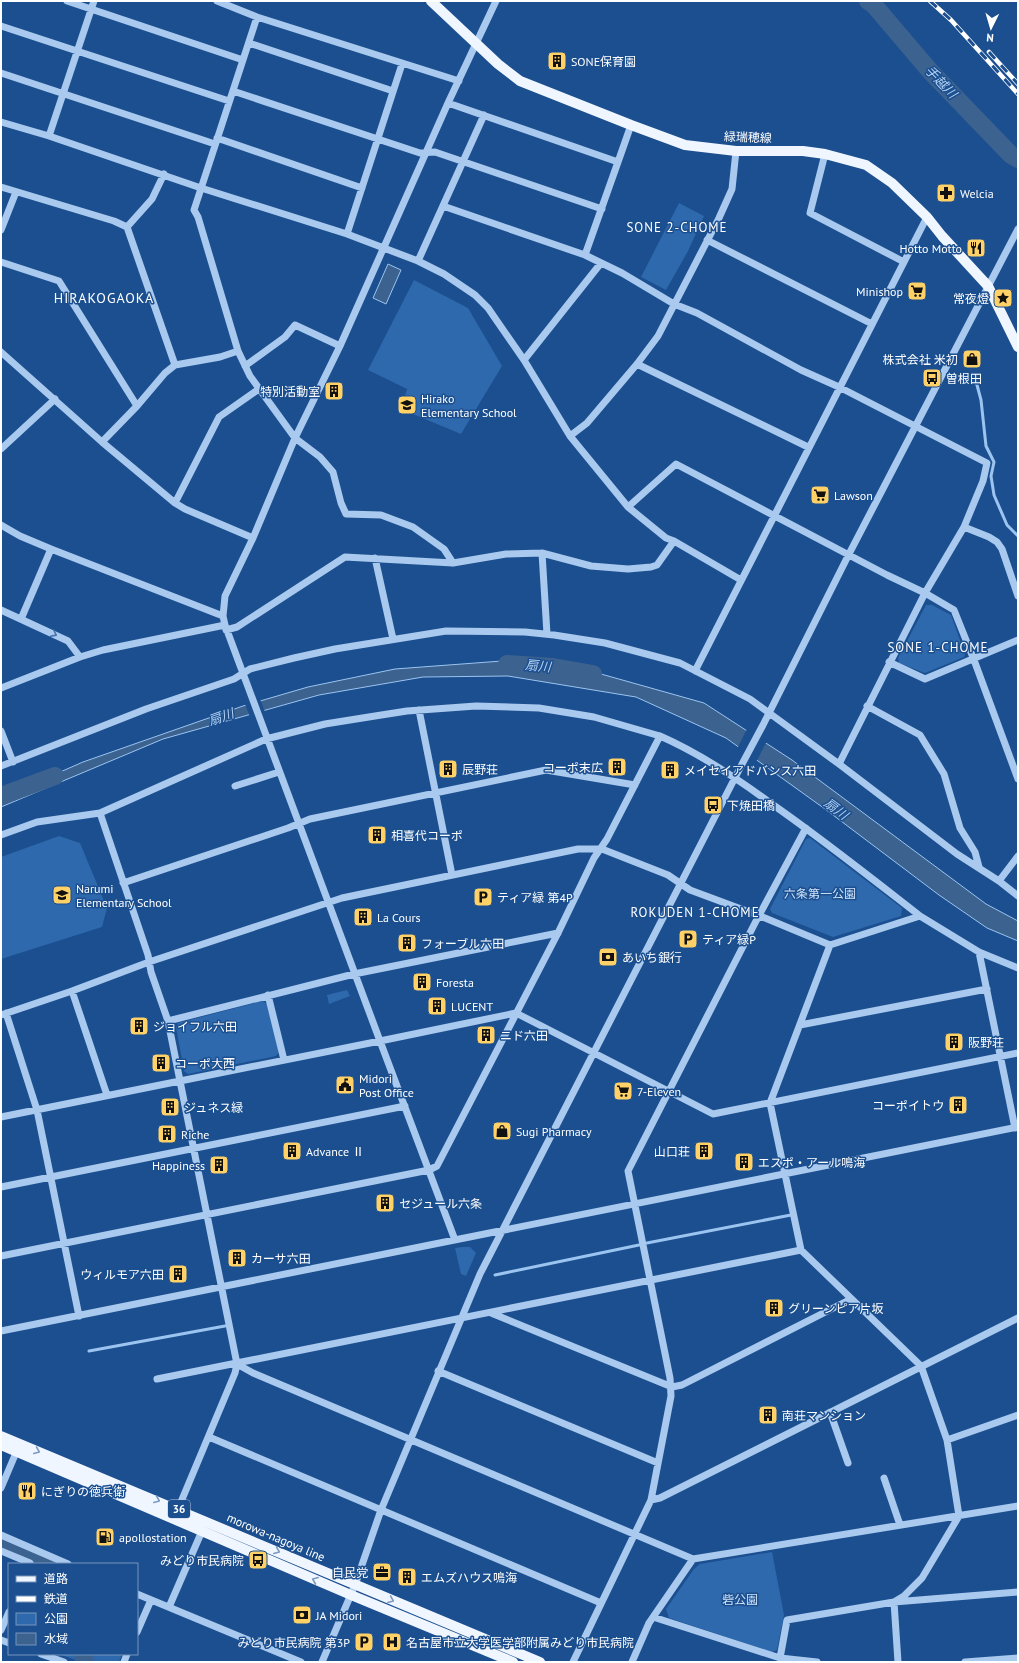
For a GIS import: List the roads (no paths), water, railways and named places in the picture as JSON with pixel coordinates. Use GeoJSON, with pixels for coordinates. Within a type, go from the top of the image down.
{"type":"FeatureCollection","features":[{"type":"Feature","properties":{"kind":"main road","name":"緑瑞穂線"},"geometry":{"type":"LineString","coordinates":[[431,1],[498,64],[520,81],[631,125],[685,145],[736,151],[803,151],[825,154],[866,165],[892,183],[927,217],[942,236],[988,286],[1018,347]]}},
{"type":"Feature","properties":{"kind":"main road","name":"morowa-nagoya line"},"geometry":{"type":"LineString","coordinates":[[1,1436],[18,1448],[202,1531],[509,1661]]}},
{"type":"Feature","properties":{"kind":"main road","name":"morowa-nagoya line"},"geometry":{"type":"LineString","coordinates":[[1,1445],[18,1448],[178,1509],[540,1662]]}},
{"type":"Feature","properties":{"kind":"street"},"geometry":{"type":"LineString","coordinates":[[67,1],[243,60]]}},
{"type":"Feature","properties":{"kind":"street"},"geometry":{"type":"LineString","coordinates":[[49,136],[94,1]]}},
{"type":"Feature","properties":{"kind":"street"},"geometry":{"type":"LineString","coordinates":[[217,1],[257,17],[459,81]]}},
{"type":"Feature","properties":{"kind":"street"},"geometry":{"type":"LineString","coordinates":[[455,1240],[278,772],[242,674],[223,616],[225,596],[253,538],[295,438],[340,346],[448,103],[496,1]]}},
{"type":"Feature","properties":{"kind":"street"},"geometry":{"type":"LineString","coordinates":[[257,17],[194,210],[198,217],[238,351],[244,366],[259,389],[295,438],[320,457],[333,472],[341,503],[346,514],[381,516],[413,527],[444,548],[453,563]]}},
{"type":"Feature","properties":{"kind":"street"},"geometry":{"type":"LineString","coordinates":[[1,26],[230,101]]}},
{"type":"Feature","properties":{"kind":"street"},"geometry":{"type":"LineString","coordinates":[[249,43],[393,92]]}},
{"type":"Feature","properties":{"kind":"street"},"geometry":{"type":"LineString","coordinates":[[347,234],[379,139],[402,64]]}},
{"type":"Feature","properties":{"kind":"street"},"geometry":{"type":"LineString","coordinates":[[1,73],[362,188]]}},
{"type":"Feature","properties":{"kind":"street"},"geometry":{"type":"LineString","coordinates":[[233,91],[426,154],[435,152],[602,208]]}},
{"type":"Feature","properties":{"kind":"street"},"geometry":{"type":"LineString","coordinates":[[448,103],[618,162]]}},
{"type":"Feature","properties":{"kind":"street"},"geometry":{"type":"LineString","coordinates":[[418,261],[484,115]]}},
{"type":"Feature","properties":{"kind":"street"},"geometry":{"type":"LineString","coordinates":[[1,122],[49,136],[164,174],[201,188],[347,234],[383,249],[418,261],[444,274],[475,296],[488,308],[524,360],[570,436],[628,507],[666,538],[674,541],[741,580]]}},
{"type":"Feature","properties":{"kind":"street"},"geometry":{"type":"LineString","coordinates":[[585,255],[631,125]]}},
{"type":"Feature","properties":{"kind":"street"},"geometry":{"type":"LineString","coordinates":[[570,436],[587,423],[637,364],[658,336],[732,189],[736,151]]}},
{"type":"Feature","properties":{"kind":"street"},"geometry":{"type":"LineString","coordinates":[[825,154],[810,213],[904,262]]}},
{"type":"Feature","properties":{"kind":"street"},"geometry":{"type":"LineString","coordinates":[[127,227],[152,199],[164,174]]}},
{"type":"Feature","properties":{"kind":"street"},"geometry":{"type":"LineString","coordinates":[[1,187],[114,221],[127,227],[175,365]]}},
{"type":"Feature","properties":{"kind":"street"},"geometry":{"type":"LineString","coordinates":[[1,230],[16,192]]}},
{"type":"Feature","properties":{"kind":"street"},"geometry":{"type":"LineString","coordinates":[[443,206],[585,255],[622,273],[674,304],[697,313],[801,370],[840,387],[987,463],[983,481],[964,527],[925,593],[839,764]]}},
{"type":"Feature","properties":{"kind":"street"},"geometry":{"type":"LineString","coordinates":[[695,671],[775,516],[808,447],[927,217]]}},
{"type":"Feature","properties":{"kind":"street"},"geometry":{"type":"LineString","coordinates":[[322,1662],[355,1585],[381,1510],[410,1438],[480,1274],[763,725],[849,554],[1018,229]]}},
{"type":"Feature","properties":{"kind":"street"},"geometry":{"type":"LineString","coordinates":[[707,240],[872,324]]}},
{"type":"Feature","properties":{"kind":"street"},"geometry":{"type":"LineString","coordinates":[[1,262],[59,281],[137,406]]}},
{"type":"Feature","properties":{"kind":"street"},"geometry":{"type":"LineString","coordinates":[[524,360],[601,263]]}},
{"type":"Feature","properties":{"kind":"street"},"geometry":{"type":"LineString","coordinates":[[244,366],[285,337],[295,325],[340,346]]}},
{"type":"Feature","properties":{"kind":"street"},"geometry":{"type":"LineString","coordinates":[[102,442],[137,406],[165,373],[175,365],[220,357],[238,351]]}},
{"type":"Feature","properties":{"kind":"street"},"geometry":{"type":"LineString","coordinates":[[1,352],[102,442],[175,503],[185,509],[253,538]]}},
{"type":"Feature","properties":{"kind":"street"},"geometry":{"type":"LineString","coordinates":[[637,364],[808,447]]}},
{"type":"Feature","properties":{"kind":"street"},"geometry":{"type":"LineString","coordinates":[[175,503],[219,417],[259,389]]}},
{"type":"Feature","properties":{"kind":"street"},"geometry":{"type":"LineString","coordinates":[[1,449],[55,399]]}},
{"type":"Feature","properties":{"kind":"street"},"geometry":{"type":"LineString","coordinates":[[628,507],[676,464],[887,575],[925,593],[954,610],[1018,779]]}},
{"type":"Feature","properties":{"kind":"street"},"geometry":{"type":"LineString","coordinates":[[1,525],[20,536],[51,549],[223,616]]}},
{"type":"Feature","properties":{"kind":"street"},"geometry":{"type":"LineString","coordinates":[[964,527],[989,537],[997,542],[1002,549],[1018,596]]}},
{"type":"Feature","properties":{"kind":"street"},"geometry":{"type":"LineString","coordinates":[[1,688],[80,657],[103,650],[237,627],[345,557],[453,563],[506,554],[542,553],[591,566],[628,569],[657,565],[674,541]]}},
{"type":"Feature","properties":{"kind":"street"},"geometry":{"type":"LineString","coordinates":[[21,619],[51,549]]}},
{"type":"Feature","properties":{"kind":"street"},"geometry":{"type":"LineString","coordinates":[[542,553],[547,634]]}},
{"type":"Feature","properties":{"kind":"street"},"geometry":{"type":"LineString","coordinates":[[375,558],[394,639]]}},
{"type":"Feature","properties":{"kind":"street"},"geometry":{"type":"LineString","coordinates":[[1,610],[68,641],[80,657]]}},
{"type":"Feature","properties":{"kind":"street"},"geometry":{"type":"LineString","coordinates":[[1,766],[146,709],[234,679],[250,669],[294,658],[394,639],[446,631],[525,632],[547,634],[605,643],[680,663],[750,700],[839,764],[957,854],[979,867],[1018,896]]}},
{"type":"Feature","properties":{"kind":"street"},"geometry":{"type":"LineString","coordinates":[[889,662],[925,679],[974,660],[1018,640]]}},
{"type":"Feature","properties":{"kind":"street"},"geometry":{"type":"LineString","coordinates":[[1,835],[37,822],[100,813],[266,739],[325,724],[419,710],[476,706],[539,708],[594,717],[660,736],[735,778],[806,828],[920,916],[979,952],[1018,968]]}},
{"type":"Feature","properties":{"kind":"street"},"geometry":{"type":"LineString","coordinates":[[867,706],[920,735],[944,774],[960,828],[975,852],[979,867]]}},
{"type":"Feature","properties":{"kind":"street"},"geometry":{"type":"LineString","coordinates":[[419,710],[452,875]]}},
{"type":"Feature","properties":{"kind":"street"},"geometry":{"type":"LineString","coordinates":[[1,731],[13,762]]}},
{"type":"Feature","properties":{"kind":"street"},"geometry":{"type":"LineString","coordinates":[[1,1256],[429,1170],[437,1166],[558,933],[594,858],[602,849],[660,736]]}},
{"type":"Feature","properties":{"kind":"street"},"geometry":{"type":"LineString","coordinates":[[123,883],[310,819],[546,770],[635,785]]}},
{"type":"Feature","properties":{"kind":"street"},"geometry":{"type":"LineString","coordinates":[[235,786],[278,772]]}},
{"type":"Feature","properties":{"kind":"street"},"geometry":{"type":"LineString","coordinates":[[100,813],[168,1021],[237,1364],[235,1373],[178,1509]]}},
{"type":"Feature","properties":{"kind":"street"},"geometry":{"type":"LineString","coordinates":[[573,1662],[651,1500],[672,1387],[628,1171],[755,923],[806,828]]}},
{"type":"Feature","properties":{"kind":"street"},"geometry":{"type":"LineString","coordinates":[[79,1316],[37,1110],[4,1014],[72,991],[149,962],[342,898],[578,849],[602,849],[668,875],[690,890],[760,916],[830,945],[920,916]]}},
{"type":"Feature","properties":{"kind":"street"},"geometry":{"type":"LineString","coordinates":[[999,881],[1018,856]]}},
{"type":"Feature","properties":{"kind":"street"},"geometry":{"type":"LineString","coordinates":[[168,1021],[354,974],[558,933]]}},
{"type":"Feature","properties":{"kind":"street"},"geometry":{"type":"LineString","coordinates":[[830,945],[770,1103],[801,1250],[921,1366],[947,1440],[959,1516],[922,1578],[904,1596],[894,1602]]}},
{"type":"Feature","properties":{"kind":"street"},"geometry":{"type":"LineString","coordinates":[[1,1331],[1016,1128],[1000,1058],[979,952]]}},
{"type":"Feature","properties":{"kind":"street"},"geometry":{"type":"LineString","coordinates":[[800,1025],[987,989]]}},
{"type":"Feature","properties":{"kind":"street"},"geometry":{"type":"LineString","coordinates":[[72,991],[107,1096]]}},
{"type":"Feature","properties":{"kind":"street"},"geometry":{"type":"LineString","coordinates":[[268,995],[284,1060]]}},
{"type":"Feature","properties":{"kind":"street"},"geometry":{"type":"LineString","coordinates":[[1,1117],[516,1013],[713,1114],[1000,1058],[1018,1053]]}},
{"type":"Feature","properties":{"kind":"street"},"geometry":{"type":"LineString","coordinates":[[1,1186],[404,1106]]}},
{"type":"Feature","properties":{"kind":"street"},"geometry":{"type":"LineString","coordinates":[[158,1379],[801,1250]]}},
{"type":"Feature","properties":{"kind":"street"},"geometry":{"type":"LineString","coordinates":[[491,1313],[672,1387],[682,1385],[851,1299]]}},
{"type":"Feature","properties":{"kind":"street"},"geometry":{"type":"LineString","coordinates":[[651,1500],[660,1498],[1018,1318]]}},
{"type":"Feature","properties":{"kind":"street"},"geometry":{"type":"LineString","coordinates":[[237,1364],[253,1373],[694,1559],[1018,1506]]}},
{"type":"Feature","properties":{"kind":"street"},"geometry":{"type":"LineString","coordinates":[[438,1371],[658,1463]]}},
{"type":"Feature","properties":{"kind":"street"},"geometry":{"type":"LineString","coordinates":[[830,1412],[848,1463]]}},
{"type":"Feature","properties":{"kind":"street"},"geometry":{"type":"LineString","coordinates":[[947,1440],[1018,1415]]}},
{"type":"Feature","properties":{"kind":"street"},"geometry":{"type":"LineString","coordinates":[[208,1437],[601,1603]]}},
{"type":"Feature","properties":{"kind":"street"},"geometry":{"type":"LineString","coordinates":[[1,1488],[18,1448]]}},
{"type":"Feature","properties":{"kind":"street"},"geometry":{"type":"LineString","coordinates":[[884,1478],[900,1525]]}},
{"type":"Feature","properties":{"kind":"street"},"geometry":{"type":"LineString","coordinates":[[169,1607],[202,1531]]}},
{"type":"Feature","properties":{"kind":"street"},"geometry":{"type":"LineString","coordinates":[[1,1535],[66,1563]]}},
{"type":"Feature","properties":{"kind":"street"},"geometry":{"type":"LineString","coordinates":[[1,1551],[30,1563]]}},
{"type":"Feature","properties":{"kind":"street"},"geometry":{"type":"LineString","coordinates":[[632,1662],[653,1617],[694,1559]]}},
{"type":"Feature","properties":{"kind":"street"},"geometry":{"type":"LineString","coordinates":[[780,1658],[787,1620],[894,1602],[1018,1592]]}},
{"type":"Feature","properties":{"kind":"street"},"geometry":{"type":"LineString","coordinates":[[138,1594],[301,1662]]}},
{"type":"Feature","properties":{"kind":"street"},"geometry":{"type":"LineString","coordinates":[[138,1630],[151,1600]]}},
{"type":"Feature","properties":{"kind":"street"},"geometry":{"type":"LineString","coordinates":[[894,1602],[898,1662]]}},
{"type":"Feature","properties":{"kind":"street"},"geometry":{"type":"LineString","coordinates":[[1,1630],[8,1614]]}},
{"type":"Feature","properties":{"kind":"street"},"geometry":{"type":"LineString","coordinates":[[653,1617],[780,1658],[817,1662]]}},
{"type":"Feature","properties":{"kind":"street"},"geometry":{"type":"LineString","coordinates":[[44,1655],[64,1662]]}},
{"type":"Feature","properties":{"kind":"street"},"geometry":{"type":"LineString","coordinates":[[965,1662],[1018,1658]]}},
{"type":"Feature","properties":{"kind":"water"},"geometry":{"type":"Polygon","coordinates":[[[388,264],[401,270],[386,304],[373,298],[388,264]]]}},
{"type":"Feature","properties":{"kind":"water","name":"扇川"},"geometry":{"type":"Polygon","coordinates":[[[502,661],[601,674],[704,703],[792,760],[986,904],[1018,921],[1018,941],[987,928],[939,895],[825,809],[726,738],[636,697],[508,676],[423,677],[319,695],[163,739],[1,807],[1,798],[83,762],[243,706],[308,687],[395,669],[502,661]]]}},
{"type":"Feature","properties":{"kind":"waterway","name":"手越川"},"geometry":{"type":"LineString","coordinates":[[868,1],[873,4],[930,71],[1011,155],[1018,159]]}},
{"type":"Feature","properties":{"kind":"waterway"},"geometry":{"type":"LineString","coordinates":[[972,376],[977,385],[981,400],[986,446],[994,462],[991,476],[994,495],[1007,525],[1018,536]]}},
{"type":"Feature","properties":{"kind":"waterway","name":"扇川"},"geometry":{"type":"LineString","coordinates":[[507,664],[553,667],[593,674]]}},
{"type":"Feature","properties":{"kind":"waterway","name":"扇川"},"geometry":{"type":"LineString","coordinates":[[1,796],[55,776]]}},
{"type":"Feature","properties":{"kind":"waterway"},"geometry":{"type":"LineString","coordinates":[[647,1243],[791,1215]]}},
{"type":"Feature","properties":{"kind":"waterway"},"geometry":{"type":"LineString","coordinates":[[495,1275],[639,1245]]}},
{"type":"Feature","properties":{"kind":"waterway"},"geometry":{"type":"LineString","coordinates":[[89,1351],[225,1326]]}},
{"type":"Feature","properties":{"kind":"waterway"},"geometry":{"type":"LineString","coordinates":[[1,1544],[43,1563]]}},
{"type":"Feature","properties":{"kind":"waterway"},"geometry":{"type":"LineString","coordinates":[[83,1655],[85,1662]]}},
{"type":"Feature","properties":{"kind":"railway"},"geometry":{"type":"LineString","coordinates":[[930,1],[951,20],[1018,94]]}},
{"type":"Feature","properties":{"kind":"railway"},"geometry":{"type":"LineString","coordinates":[[989,52],[1018,84]]}},
{"type":"Feature","properties":{"kind":"place","name":"SONE保育園"},"geometry":{"type":"Point","coordinates":[557,61]}},
{"type":"Feature","properties":{"kind":"place","name":"Welcia"},"geometry":{"type":"Point","coordinates":[946,193]}},
{"type":"Feature","properties":{"kind":"place","name":"Hotto Motto"},"geometry":{"type":"Point","coordinates":[976,248]}},
{"type":"Feature","properties":{"kind":"place","name":"Minishop"},"geometry":{"type":"Point","coordinates":[917,291]}},
{"type":"Feature","properties":{"kind":"place","name":"常夜燈"},"geometry":{"type":"Point","coordinates":[1003,298]}},
{"type":"Feature","properties":{"kind":"place","name":"株式会社 米初"},"geometry":{"type":"Point","coordinates":[972,359]}},
{"type":"Feature","properties":{"kind":"place","name":"曽根田"},"geometry":{"type":"Point","coordinates":[932,378]}},
{"type":"Feature","properties":{"kind":"place","name":"特別活動室"},"geometry":{"type":"Point","coordinates":[334,391]}},
{"type":"Feature","properties":{"kind":"place","name":"Hirako Elementary School"},"geometry":{"type":"Point","coordinates":[407,405]}},
{"type":"Feature","properties":{"kind":"place","name":"Lawson"},"geometry":{"type":"Point","coordinates":[820,495]}},
{"type":"Feature","properties":{"kind":"place","name":"コーポ末広"},"geometry":{"type":"Point","coordinates":[617,767]}},
{"type":"Feature","properties":{"kind":"place","name":"辰野荘"},"geometry":{"type":"Point","coordinates":[448,769]}},
{"type":"Feature","properties":{"kind":"place","name":"メイセイアドバンス六田"},"geometry":{"type":"Point","coordinates":[670,770]}},
{"type":"Feature","properties":{"kind":"place","name":"下焼田橋"},"geometry":{"type":"Point","coordinates":[713,805]}},
{"type":"Feature","properties":{"kind":"place","name":"相喜代コーポ"},"geometry":{"type":"Point","coordinates":[377,835]}},
{"type":"Feature","properties":{"kind":"place","name":"Narumi Elementary School"},"geometry":{"type":"Point","coordinates":[62,895]}},
{"type":"Feature","properties":{"kind":"place","name":"ティア緑 第4P"},"geometry":{"type":"Point","coordinates":[483,897]}},
{"type":"Feature","properties":{"kind":"place","name":"La Cours"},"geometry":{"type":"Point","coordinates":[363,917]}},
{"type":"Feature","properties":{"kind":"place","name":"ティア緑P"},"geometry":{"type":"Point","coordinates":[688,939]}},
{"type":"Feature","properties":{"kind":"place","name":"フォーブル六田"},"geometry":{"type":"Point","coordinates":[407,943]}},
{"type":"Feature","properties":{"kind":"place","name":"あいち銀行"},"geometry":{"type":"Point","coordinates":[608,957]}},
{"type":"Feature","properties":{"kind":"place","name":"Foresta"},"geometry":{"type":"Point","coordinates":[422,982]}},
{"type":"Feature","properties":{"kind":"place","name":"LUCENT"},"geometry":{"type":"Point","coordinates":[437,1006]}},
{"type":"Feature","properties":{"kind":"place","name":"ジョイフル六田"},"geometry":{"type":"Point","coordinates":[139,1026]}},
{"type":"Feature","properties":{"kind":"place","name":"ニド六田"},"geometry":{"type":"Point","coordinates":[486,1035]}},
{"type":"Feature","properties":{"kind":"place","name":"阪野荘"},"geometry":{"type":"Point","coordinates":[954,1042]}},
{"type":"Feature","properties":{"kind":"place","name":"コーポ大西"},"geometry":{"type":"Point","coordinates":[161,1063]}},
{"type":"Feature","properties":{"kind":"place","name":"Midori Post Office"},"geometry":{"type":"Point","coordinates":[345,1085]}},
{"type":"Feature","properties":{"kind":"place","name":"7-Eleven"},"geometry":{"type":"Point","coordinates":[623,1091]}},
{"type":"Feature","properties":{"kind":"place","name":"コーポイトウ"},"geometry":{"type":"Point","coordinates":[958,1105]}},
{"type":"Feature","properties":{"kind":"place","name":"ジュネス緑"},"geometry":{"type":"Point","coordinates":[170,1107]}},
{"type":"Feature","properties":{"kind":"place","name":"Sugi Pharmacy"},"geometry":{"type":"Point","coordinates":[502,1131]}},
{"type":"Feature","properties":{"kind":"place","name":"Riche"},"geometry":{"type":"Point","coordinates":[167,1134]}},
{"type":"Feature","properties":{"kind":"place","name":"Advance Ⅱ"},"geometry":{"type":"Point","coordinates":[292,1151]}},
{"type":"Feature","properties":{"kind":"place","name":"山口荘"},"geometry":{"type":"Point","coordinates":[704,1151]}},
{"type":"Feature","properties":{"kind":"place","name":"エスポ・アール鳴海"},"geometry":{"type":"Point","coordinates":[744,1162]}},
{"type":"Feature","properties":{"kind":"place","name":"Happiness"},"geometry":{"type":"Point","coordinates":[219,1165]}},
{"type":"Feature","properties":{"kind":"place","name":"セジュール六条"},"geometry":{"type":"Point","coordinates":[385,1203]}},
{"type":"Feature","properties":{"kind":"place","name":"カーサ六田"},"geometry":{"type":"Point","coordinates":[237,1258]}},
{"type":"Feature","properties":{"kind":"place","name":"ウィルモア六田"},"geometry":{"type":"Point","coordinates":[178,1274]}},
{"type":"Feature","properties":{"kind":"place","name":"グリーンピア片坂"},"geometry":{"type":"Point","coordinates":[774,1308]}},
{"type":"Feature","properties":{"kind":"place","name":"南荘マンション"},"geometry":{"type":"Point","coordinates":[768,1415]}},
{"type":"Feature","properties":{"kind":"place","name":"にぎりの徳兵衛"},"geometry":{"type":"Point","coordinates":[27,1491]}},
{"type":"Feature","properties":{"kind":"place","name":"apollostation"},"geometry":{"type":"Point","coordinates":[105,1537]}},
{"type":"Feature","properties":{"kind":"place","name":"みどり市民病院"},"geometry":{"type":"Point","coordinates":[258,1560]}},
{"type":"Feature","properties":{"kind":"place","name":"自民党"},"geometry":{"type":"Point","coordinates":[382,1572]}},
{"type":"Feature","properties":{"kind":"place","name":"エムズハウス鳴海"},"geometry":{"type":"Point","coordinates":[407,1577]}},
{"type":"Feature","properties":{"kind":"place","name":"JA Midori"},"geometry":{"type":"Point","coordinates":[302,1615]}},
{"type":"Feature","properties":{"kind":"place","name":"みどり市民病院 第3P"},"geometry":{"type":"Point","coordinates":[364,1642]}},
{"type":"Feature","properties":{"kind":"place","name":"名古屋市立大学医学部附属みどり市民病院"},"geometry":{"type":"Point","coordinates":[392,1642]}},
{"type":"Feature","properties":{"kind":"district","name":"SONE 2-CHOME"},"geometry":{"type":"Point","coordinates":[677,227]}},
{"type":"Feature","properties":{"kind":"district","name":"HIRAKOGAOKA"},"geometry":{"type":"Point","coordinates":[104,298]}},
{"type":"Feature","properties":{"kind":"district","name":"SONE 1-CHOME"},"geometry":{"type":"Point","coordinates":[938,647]}},
{"type":"Feature","properties":{"kind":"district","name":"ROKUDEN 1-CHOME"},"geometry":{"type":"Point","coordinates":[695,912]}},
{"type":"Feature","properties":{"kind":"park label","name":"六条第一公園"},"geometry":{"type":"Point","coordinates":[820,893]}},
{"type":"Feature","properties":{"kind":"park label","name":"砦公園"},"geometry":{"type":"Point","coordinates":[740,1599]}}]}
